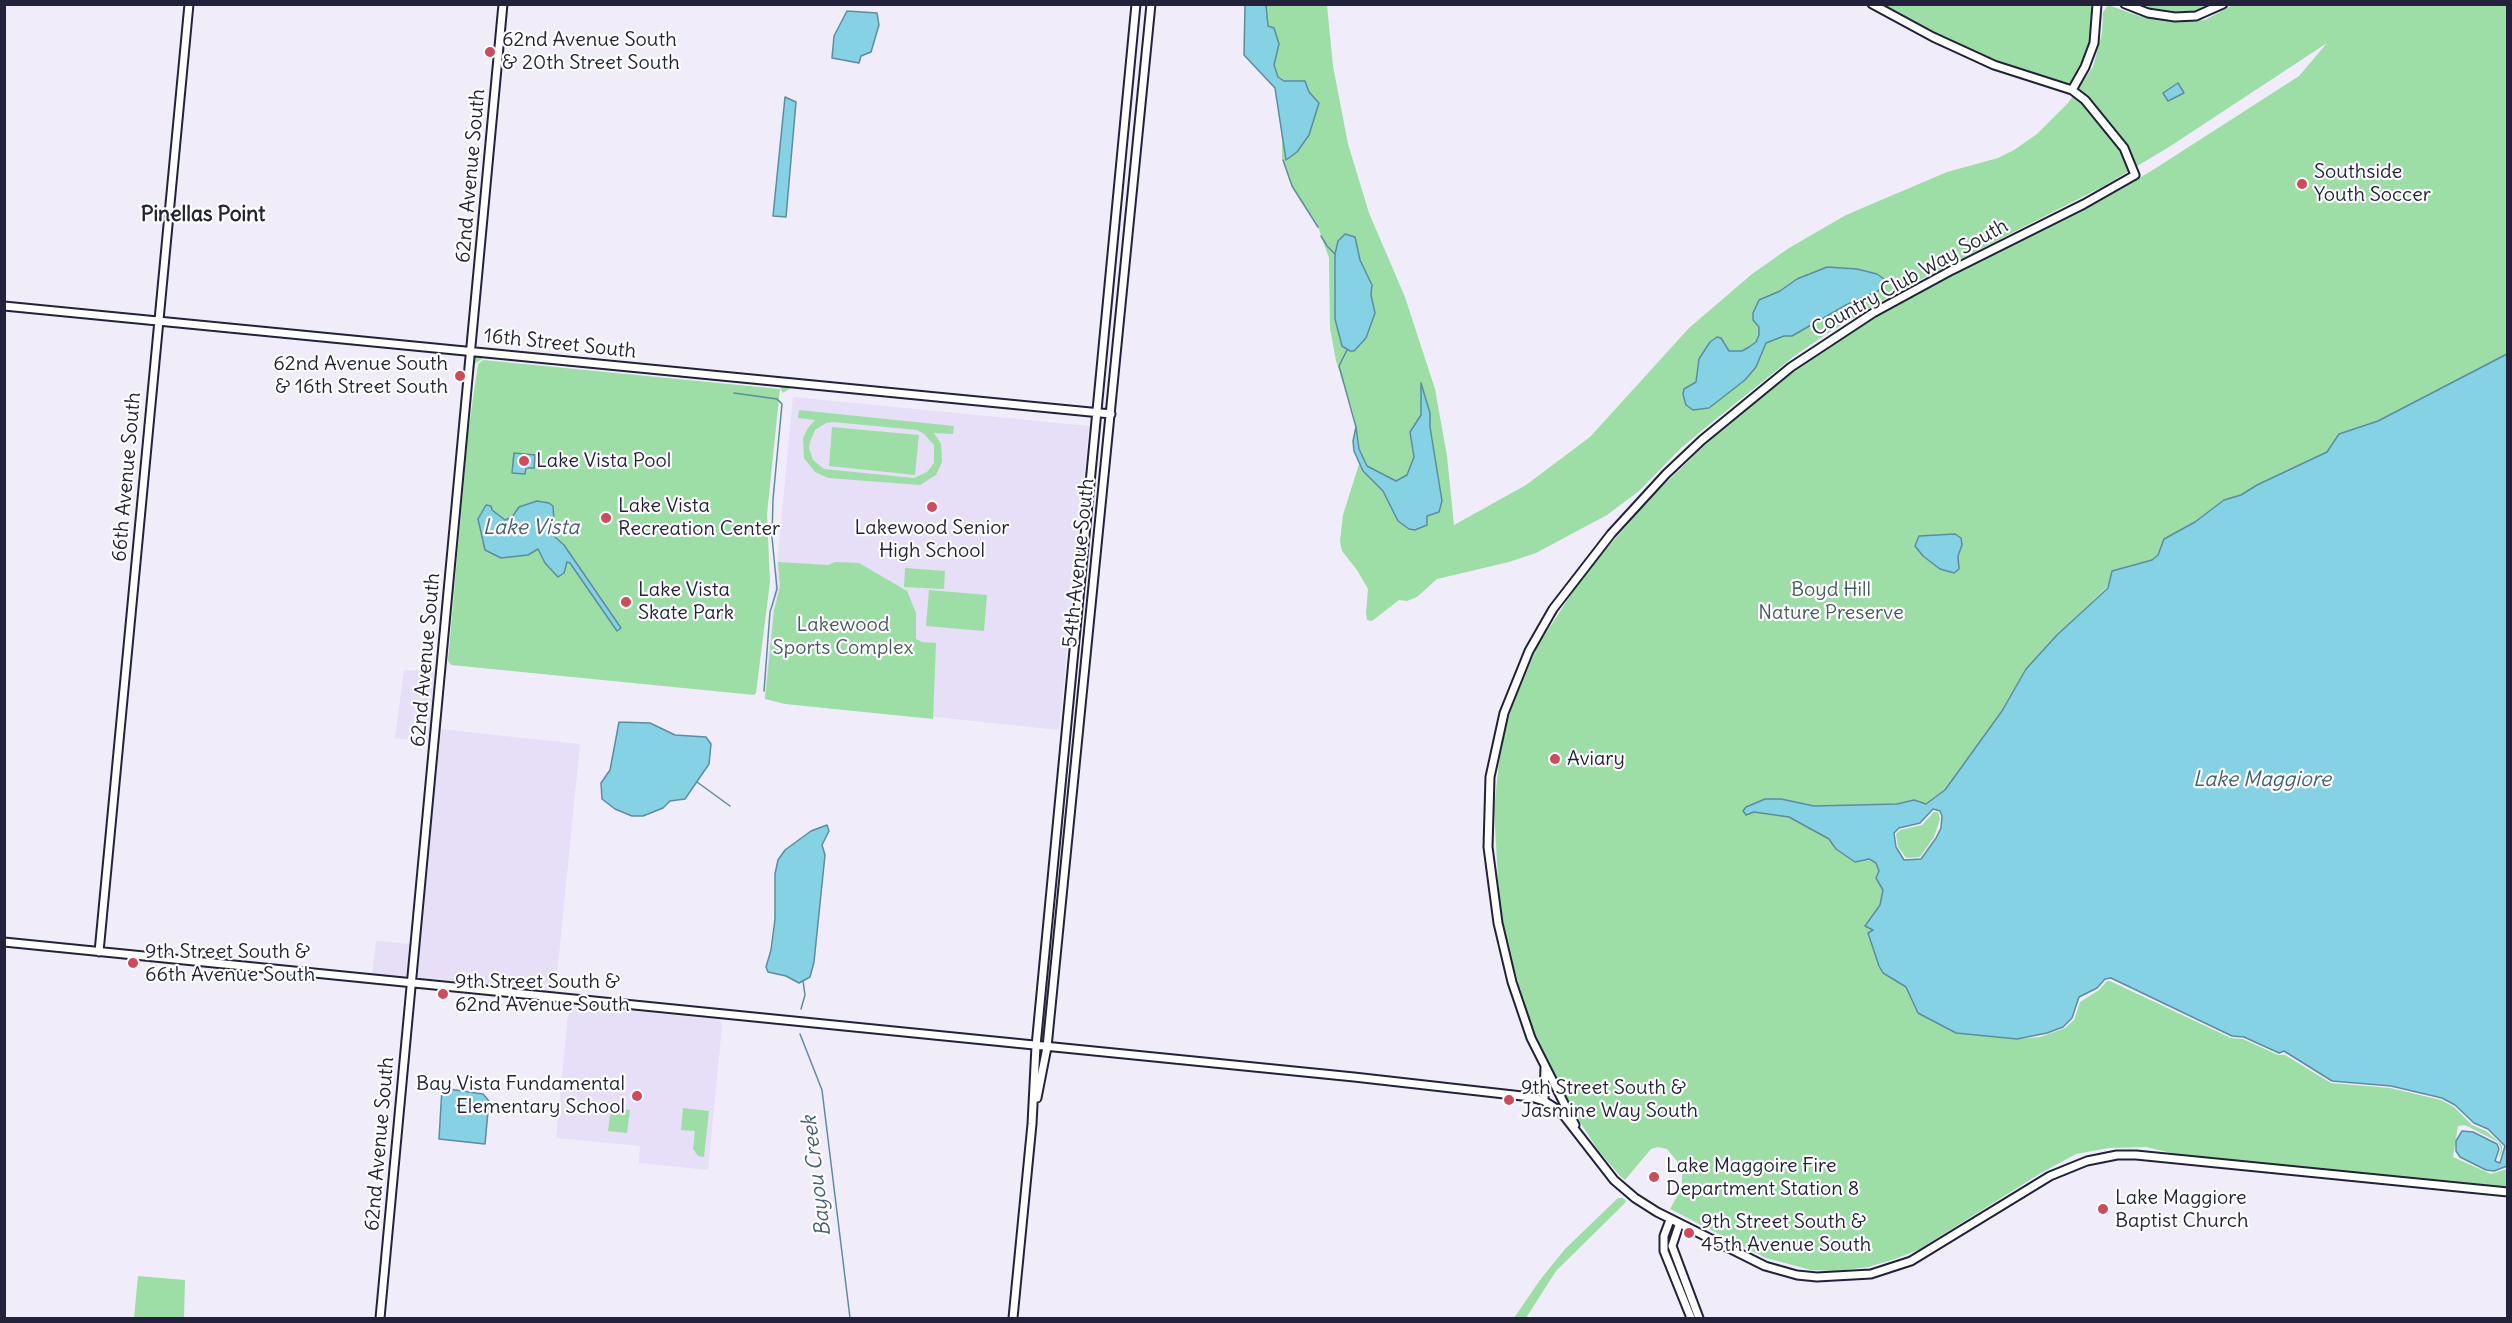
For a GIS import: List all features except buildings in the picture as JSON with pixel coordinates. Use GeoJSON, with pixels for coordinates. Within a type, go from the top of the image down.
{"type":"FeatureCollection","features":[{"type":"Feature","properties":{"kind":"street","name":"66th Avenue South"},"geometry":{"type":"LineString","coordinates":[[99,952],[189,4]]}},
{"type":"Feature","properties":{"kind":"street","name":"62nd Avenue South"},"geometry":{"type":"LineString","coordinates":[[380,1318],[503,4]]}},
{"type":"Feature","properties":{"kind":"street","name":"54th Avenue South"},"geometry":{"type":"LineString","coordinates":[[1013,1318],[1032,1124],[1036,1046],[1136,4]]}},
{"type":"Feature","properties":{"kind":"street","name":"54th Avenue South"},"geometry":{"type":"LineString","coordinates":[[1032,1124],[1047,1047],[1151,4]]}},
{"type":"Feature","properties":{"kind":"street"},"geometry":{"type":"LineString","coordinates":[[1872,4],[1994,65],[2072,90],[2089,57],[2096,9],[2103,4]]}},
{"type":"Feature","properties":{"kind":"street"},"geometry":{"type":"LineString","coordinates":[[2125,4],[2164,16],[2196,16],[2208,8],[2223,4]]}},
{"type":"Feature","properties":{"kind":"street","name":"Country Club Way South"},"geometry":{"type":"LineString","coordinates":[[1544,1101],[1544,1064],[1523,1017],[1501,940],[1490,877],[1487,813],[1490,777],[1507,703],[1529,651],[1553,609],[1605,542],[1666,474],[1702,440],[1791,367],[1873,313],[1952,270],[2084,204],[2135,175],[2124,148],[2085,100],[2072,90]]}},
{"type":"Feature","properties":{"kind":"street","name":"16th Street South"},"geometry":{"type":"LineString","coordinates":[[4,306],[1111,414]]}},
{"type":"Feature","properties":{"kind":"street"},"geometry":{"type":"LineString","coordinates":[[4,942],[1505,1093],[1544,1101],[1565,1117],[1604,1169],[1623,1189],[1670,1220],[1765,1266],[1797,1275],[1832,1278],[1871,1274],[1911,1261],[2050,1176],[2087,1161],[2117,1155],[2508,1192]]}},
{"type":"Feature","properties":{"kind":"street"},"geometry":{"type":"LineString","coordinates":[[1544,1064],[1581,1137]]}},
{"type":"Feature","properties":{"kind":"street"},"geometry":{"type":"LineString","coordinates":[[1670,1220],[1664,1236],[1664,1251],[1691,1318]]}},
{"type":"Feature","properties":{"kind":"street"},"geometry":{"type":"LineString","coordinates":[[1679,1225],[1672,1246],[1699,1318]]}},
{"type":"Feature","properties":{"kind":"shaded area","name":"Lakewood Senior High School"},"geometry":{"type":"Polygon","coordinates":[[[793,397],[1089,426],[1059,730],[764,699],[793,397]]]}},
{"type":"Feature","properties":{"kind":"shaded area"},"geometry":{"type":"Polygon","coordinates":[[[404,670],[438,671],[409,981],[372,977],[376,941],[410,944],[430,742],[395,738],[404,670]]]}},
{"type":"Feature","properties":{"kind":"shaded area"},"geometry":{"type":"Polygon","coordinates":[[[439,729],[580,744],[555,995],[415,982],[439,729]]]}},
{"type":"Feature","properties":{"kind":"shaded area","name":"Bay Vista Fundamental Elementary School"},"geometry":{"type":"Polygon","coordinates":[[[569,1004],[720,1020],[722,1026],[708,1170],[639,1163],[640,1146],[556,1138],[569,1004]]]}},
{"type":"Feature","properties":{"kind":"green space","name":"Boyd Hill Nature Preserve"},"geometry":{"type":"Polygon","coordinates":[[[2234,4],[2507,5],[2507,354],[2378,421],[2339,434],[2327,452],[2241,495],[2224,500],[2195,522],[2173,534],[2152,560],[2129,566],[2057,635],[2026,669],[2002,711],[1945,790],[1926,804],[1914,800],[1897,804],[1814,806],[1781,799],[1765,799],[1746,807],[1746,815],[1754,812],[1789,817],[1829,839],[1836,849],[1876,863],[1879,871],[1876,878],[1883,890],[1880,905],[1865,925],[1874,930],[1883,974],[1906,987],[1918,1013],[2017,1039],[2040,1037],[2065,1028],[2074,1020],[2080,1002],[2110,981],[2231,1038],[2243,1039],[2278,1055],[2285,1055],[2331,1083],[2390,1088],[2441,1100],[2454,1107],[2472,1125],[2486,1131],[2500,1143],[2502,1146],[2498,1160],[2501,1149],[2498,1142],[2465,1125],[2458,1126],[2453,1157],[2491,1174],[2507,1169],[2507,1189],[2320,1169],[2198,1159],[2146,1147],[2109,1148],[2076,1154],[2041,1173],[1918,1250],[1892,1260],[1868,1267],[1837,1271],[1811,1270],[1766,1258],[1670,1209],[1682,1187],[1682,1173],[1677,1161],[1667,1149],[1658,1147],[1651,1149],[1625,1180],[1620,1176],[1598,1150],[1574,1113],[1532,1028],[1507,944],[1499,897],[1494,809],[1501,743],[1510,712],[1537,647],[1583,576],[1652,496],[1725,426],[1793,370],[1894,305],[2118,191],[2156,168],[2299,76],[2327,43],[2169,147],[2104,186],[1908,286],[1828,333],[1793,357],[1705,428],[1680,449],[1639,491],[1607,515],[1536,553],[1509,562],[1437,579],[1417,597],[1407,601],[1399,600],[1372,621],[1367,620],[1366,613],[1368,589],[1342,551],[1340,541],[1343,515],[1359,464],[1354,451],[1353,441],[1356,427],[1353,412],[1336,361],[1330,328],[1329,258],[1317,224],[1292,186],[1282,157],[1282,139],[1275,88],[1244,55],[1245,5],[1327,5],[1333,66],[1348,144],[1369,213],[1405,297],[1435,389],[1447,456],[1454,525],[1526,485],[1590,437],[1689,328],[1752,274],[1789,248],[1846,215],[1947,172],[1998,158],[2037,134],[2068,103],[2093,67],[2102,33],[2103,12],[2108,5],[2139,16],[2176,22],[2205,20],[2234,4]]]}},
{"type":"Feature","properties":{"kind":"green space"},"geometry":{"type":"Polygon","coordinates":[[[1878,5],[2096,5],[2086,56],[2071,86],[1995,63],[1934,35],[1878,5]]]}},
{"type":"Feature","properties":{"kind":"green space"},"geometry":{"type":"Polygon","coordinates":[[[2133,5],[2207,5],[2207,9],[2195,13],[2175,14],[2151,11],[2133,5]]]}},
{"type":"Feature","properties":{"kind":"green space"},"geometry":{"type":"Polygon","coordinates":[[[474,354],[794,386],[783,393],[780,387],[483,358],[475,364],[468,412],[474,354]]]}},
{"type":"Feature","properties":{"kind":"green space"},"geometry":{"type":"Polygon","coordinates":[[[483,360],[780,389],[767,514],[770,582],[754,695],[451,665],[448,661],[468,433],[478,364],[483,360]]]}},
{"type":"Feature","properties":{"kind":"green space"},"geometry":{"type":"Polygon","coordinates":[[[799,410],[954,426],[953,434],[934,433],[941,444],[942,462],[936,475],[920,485],[828,478],[815,472],[804,458],[803,438],[815,420],[798,418],[799,410]],[[826,423],[815,430],[809,448],[813,460],[824,469],[914,478],[927,472],[934,463],[934,445],[917,430],[826,423]]]}},
{"type":"Feature","properties":{"kind":"green space"},"geometry":{"type":"Polygon","coordinates":[[[832,427],[919,435],[915,475],[829,466],[832,427]]]}},
{"type":"Feature","properties":{"kind":"green space","name":"Lakewood Sports Complex"},"geometry":{"type":"Polygon","coordinates":[[[778,562],[828,565],[835,562],[859,563],[907,591],[916,613],[916,639],[936,643],[933,719],[785,704],[765,699],[774,611],[780,586],[778,562]]]}},
{"type":"Feature","properties":{"kind":"green space"},"geometry":{"type":"Polygon","coordinates":[[[905,568],[945,571],[944,589],[904,587],[905,568]]]}},
{"type":"Feature","properties":{"kind":"green space"},"geometry":{"type":"Polygon","coordinates":[[[929,590],[987,595],[984,631],[926,626],[929,590]]]}},
{"type":"Feature","properties":{"kind":"green space"},"geometry":{"type":"Polygon","coordinates":[[[1934,812],[1938,812],[1940,819],[1934,837],[1920,857],[1906,858],[1898,847],[1896,834],[1900,830],[1922,825],[1934,812]]]}},
{"type":"Feature","properties":{"kind":"green space"},"geometry":{"type":"Polygon","coordinates":[[[611,1108],[630,1110],[627,1133],[608,1131],[611,1108]]]}},
{"type":"Feature","properties":{"kind":"green space"},"geometry":{"type":"Polygon","coordinates":[[[683,1108],[709,1111],[704,1157],[698,1156],[693,1149],[695,1131],[681,1130],[683,1108]]]}},
{"type":"Feature","properties":{"kind":"green space"},"geometry":{"type":"Polygon","coordinates":[[[1618,1198],[1623,1198],[1625,1203],[1556,1271],[1526,1318],[1514,1318],[1565,1249],[1618,1198]]]}},
{"type":"Feature","properties":{"kind":"green space"},"geometry":{"type":"Polygon","coordinates":[[[138,1276],[185,1280],[184,1318],[134,1318],[138,1276]]]}},
{"type":"Feature","properties":{"kind":"water"},"geometry":{"type":"Polygon","coordinates":[[[1245,5],[1266,5],[1268,26],[1274,28],[1279,44],[1274,65],[1278,77],[1284,81],[1305,81],[1309,92],[1319,103],[1309,135],[1297,152],[1286,160],[1275,88],[1244,55],[1245,5]]]}},
{"type":"Feature","properties":{"kind":"water"},"geometry":{"type":"Polygon","coordinates":[[[847,11],[877,13],[879,25],[871,52],[861,56],[859,63],[832,58],[834,36],[847,11]]]}},
{"type":"Feature","properties":{"kind":"water"},"geometry":{"type":"Polygon","coordinates":[[[2178,83],[2184,93],[2168,101],[2163,93],[2178,83]]]}},
{"type":"Feature","properties":{"kind":"water"},"geometry":{"type":"Polygon","coordinates":[[[785,97],[796,102],[786,217],[773,216],[785,97]]]}},
{"type":"Feature","properties":{"kind":"water"},"geometry":{"type":"Polygon","coordinates":[[[1345,234],[1355,237],[1360,260],[1372,285],[1371,295],[1375,313],[1366,338],[1354,351],[1342,346],[1335,319],[1335,254],[1338,241],[1345,234]]]}},
{"type":"Feature","properties":{"kind":"water"},"geometry":{"type":"Polygon","coordinates":[[[1827,267],[1857,269],[1877,274],[1887,281],[1878,291],[1846,305],[1792,336],[1784,336],[1766,343],[1756,367],[1745,380],[1709,408],[1693,410],[1686,405],[1684,389],[1696,382],[1699,359],[1710,342],[1717,337],[1721,338],[1729,351],[1742,351],[1749,347],[1756,342],[1759,335],[1759,327],[1753,320],[1753,313],[1759,300],[1780,291],[1797,279],[1827,267]]]}},
{"type":"Feature","properties":{"kind":"water","name":"Lake Maggiore"},"geometry":{"type":"Polygon","coordinates":[[[2507,354],[2507,1166],[2494,1171],[2486,1170],[2460,1157],[2456,1151],[2456,1141],[2462,1131],[2473,1132],[2497,1144],[2499,1149],[2495,1161],[2500,1163],[2505,1146],[2488,1129],[2474,1123],[2455,1105],[2442,1098],[2391,1086],[2332,1081],[2284,1051],[2279,1053],[2244,1037],[2232,1036],[2111,978],[2105,979],[2097,988],[2079,997],[2072,1018],[2063,1027],[2047,1033],[2017,1039],[1956,1033],[1918,1013],[1906,987],[1883,973],[1879,966],[1868,933],[1873,930],[1865,926],[1880,905],[1883,890],[1876,878],[1879,871],[1876,863],[1869,859],[1855,862],[1836,849],[1829,839],[1789,817],[1754,812],[1746,815],[1743,811],[1746,807],[1765,799],[1781,799],[1814,806],[1897,804],[1914,800],[1926,804],[1945,790],[2002,711],[2026,669],[2057,635],[2108,588],[2112,571],[2152,560],[2158,555],[2164,539],[2195,522],[2224,500],[2241,495],[2327,452],[2339,434],[2378,421],[2507,354]],[[1933,809],[1920,823],[1899,828],[1894,833],[1896,847],[1904,860],[1921,859],[1941,828],[1940,811],[1933,809]]]}},
{"type":"Feature","properties":{"kind":"water"},"geometry":{"type":"Polygon","coordinates":[[[1421,383],[1430,413],[1430,427],[1442,501],[1439,512],[1427,516],[1427,525],[1415,530],[1409,529],[1398,521],[1383,491],[1363,471],[1354,451],[1353,441],[1356,427],[1359,449],[1367,466],[1396,481],[1407,475],[1414,457],[1410,432],[1421,415],[1421,383]]]}},
{"type":"Feature","properties":{"kind":"water","name":"Lake Vista Pool"},"geometry":{"type":"Polygon","coordinates":[[[514,453],[535,455],[534,468],[526,468],[525,474],[512,473],[514,453]]]}},
{"type":"Feature","properties":{"kind":"water","name":"Lake Vista"},"geometry":{"type":"Polygon","coordinates":[[[537,501],[553,506],[555,537],[564,545],[621,628],[617,631],[570,563],[567,562],[564,573],[558,577],[545,563],[538,549],[528,555],[501,558],[485,550],[478,519],[486,505],[491,506],[492,510],[505,520],[512,517],[519,507],[537,501]]]}},
{"type":"Feature","properties":{"kind":"water"},"geometry":{"type":"Polygon","coordinates":[[[1955,534],[1961,538],[1962,545],[1958,556],[1959,569],[1954,573],[1940,569],[1923,556],[1915,546],[1919,536],[1955,534]]]}},
{"type":"Feature","properties":{"kind":"water"},"geometry":{"type":"Polygon","coordinates":[[[619,722],[650,723],[675,735],[706,737],[711,744],[709,764],[685,799],[670,801],[663,808],[643,816],[632,816],[615,809],[602,799],[601,783],[610,770],[619,722]]]}},
{"type":"Feature","properties":{"kind":"water"},"geometry":{"type":"Polygon","coordinates":[[[827,825],[829,831],[822,845],[825,855],[814,962],[810,977],[799,983],[786,976],[768,972],[766,967],[775,919],[775,874],[778,860],[785,850],[811,831],[827,825]]]}},
{"type":"Feature","properties":{"kind":"water"},"geometry":{"type":"Polygon","coordinates":[[[442,1088],[483,1094],[489,1101],[485,1144],[439,1139],[442,1088]]]}},
{"type":"Feature","properties":{"kind":"waterway"},"geometry":{"type":"LineString","coordinates":[[1283,160],[1292,186],[1318,227]]}},
{"type":"Feature","properties":{"kind":"waterway"},"geometry":{"type":"LineString","coordinates":[[1321,236],[1335,254]]}},
{"type":"Feature","properties":{"kind":"waterway"},"geometry":{"type":"LineString","coordinates":[[1347,350],[1339,366],[1356,427]]}},
{"type":"Feature","properties":{"kind":"waterway"},"geometry":{"type":"LineString","coordinates":[[734,393],[777,399],[782,404],[773,499],[772,537],[777,589],[770,612],[764,691]]}},
{"type":"Feature","properties":{"kind":"waterway","name":"Bayou Creek"},"geometry":{"type":"LineString","coordinates":[[697,782],[730,806]]}},
{"type":"Feature","properties":{"kind":"waterway","name":"Bayou Creek"},"geometry":{"type":"LineString","coordinates":[[801,1009],[805,995],[803,981]]}},
{"type":"Feature","properties":{"kind":"waterway","name":"Bayou Creek"},"geometry":{"type":"LineString","coordinates":[[800,1034],[822,1090],[850,1318]]}},
{"type":"Feature","properties":{"kind":"place","name":"62nd Avenue South & 20th Street South"},"geometry":{"type":"Point","coordinates":[490,52]}},
{"type":"Feature","properties":{"kind":"place","name":"Southside Youth Soccer"},"geometry":{"type":"Point","coordinates":[2302,184]}},
{"type":"Feature","properties":{"kind":"place","name":"62nd Avenue South & 16th Street South"},"geometry":{"type":"Point","coordinates":[460,376]}},
{"type":"Feature","properties":{"kind":"place","name":"Lake Vista Pool"},"geometry":{"type":"Point","coordinates":[524,461]}},
{"type":"Feature","properties":{"kind":"place","name":"Lakewood Senior High School"},"geometry":{"type":"Point","coordinates":[932,507]}},
{"type":"Feature","properties":{"kind":"place","name":"Lake Vista Recreation Center"},"geometry":{"type":"Point","coordinates":[606,518]}},
{"type":"Feature","properties":{"kind":"place","name":"Lake Vista Skate Park"},"geometry":{"type":"Point","coordinates":[626,602]}},
{"type":"Feature","properties":{"kind":"place","name":"Aviary"},"geometry":{"type":"Point","coordinates":[1555,759]}},
{"type":"Feature","properties":{"kind":"place","name":"9th Street South & 66th Avenue South"},"geometry":{"type":"Point","coordinates":[133,963]}},
{"type":"Feature","properties":{"kind":"place","name":"9th Street South & 62nd Avenue South"},"geometry":{"type":"Point","coordinates":[443,994]}},
{"type":"Feature","properties":{"kind":"place","name":"Bay Vista Fundamental Elementary School"},"geometry":{"type":"Point","coordinates":[637,1096]}},
{"type":"Feature","properties":{"kind":"place","name":"9th Street South & Jasmine Way South"},"geometry":{"type":"Point","coordinates":[1509,1100]}},
{"type":"Feature","properties":{"kind":"place","name":"Lake Maggoire Fire Department Station 8"},"geometry":{"type":"Point","coordinates":[1654,1177]}},
{"type":"Feature","properties":{"kind":"place","name":"Lake Maggiore Baptist Church"},"geometry":{"type":"Point","coordinates":[2103,1209]}},
{"type":"Feature","properties":{"kind":"place","name":"9th Street South & 45th Avenue South"},"geometry":{"type":"Point","coordinates":[1689,1233]}},
{"type":"Feature","properties":{"kind":"district","name":"Pinellas Point"},"geometry":{"type":"Point","coordinates":[203,215]}}]}
